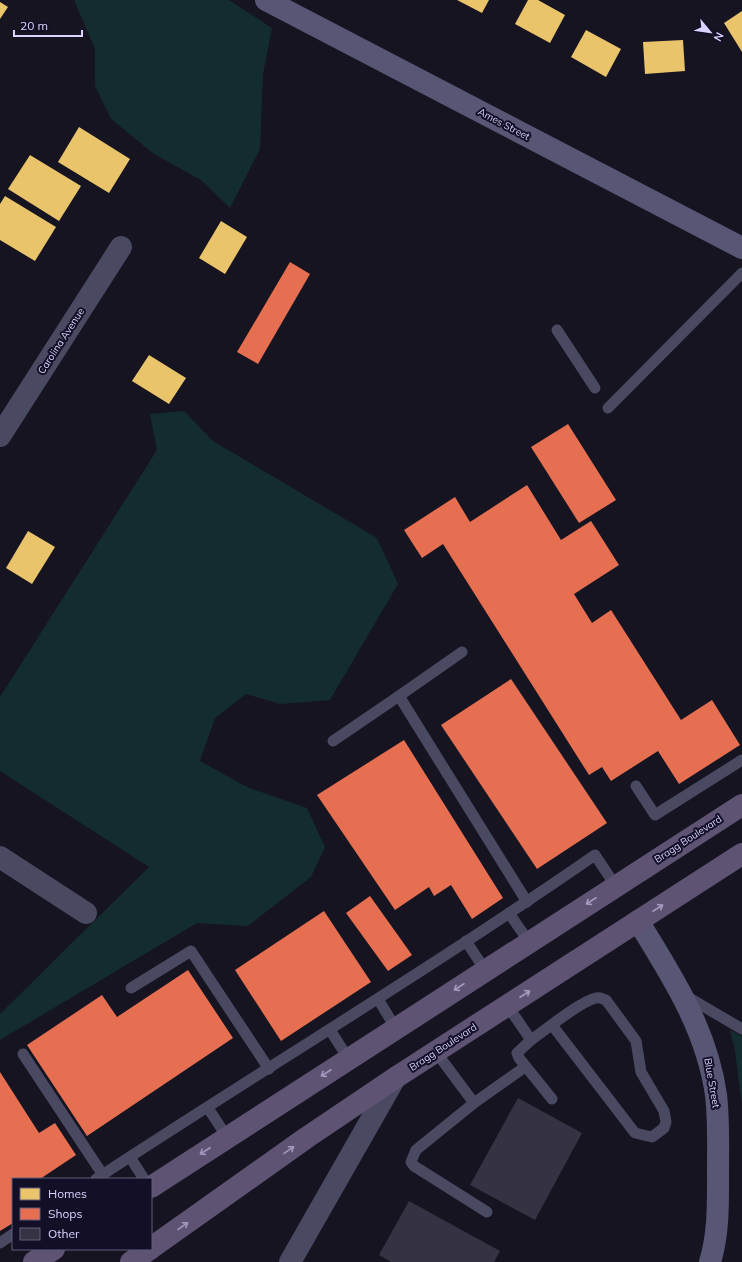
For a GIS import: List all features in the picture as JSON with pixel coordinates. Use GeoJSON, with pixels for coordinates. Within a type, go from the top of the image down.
{"type":"FeatureCollection","features":[{"type":"Feature","properties":{"kind":"main road","name":"Bragg Boulevard"},"geometry":{"type":"LineString","coordinates":[[152,1186],[395,1027],[742,805]]}},
{"type":"Feature","properties":{"kind":"main road","name":"Bragg Boulevard"},"geometry":{"type":"LineString","coordinates":[[152,1248],[306,1138],[395,1078],[742,854]]}},
{"type":"Feature","properties":{"kind":"main road","name":"Bragg Boulevard"},"geometry":{"type":"LineString","coordinates":[[132,1262],[149,1250]]}},
{"type":"Feature","properties":{"kind":"street","name":"Ames Street"},"geometry":{"type":"LineString","coordinates":[[266,0],[742,248]]}},
{"type":"Feature","properties":{"kind":"street","name":"Carolina Avenue"},"geometry":{"type":"LineString","coordinates":[[0,436],[121,247]]}},
{"type":"Feature","properties":{"kind":"street"},"geometry":{"type":"LineString","coordinates":[[0,857],[86,913]]}},
{"type":"Feature","properties":{"kind":"street","name":"Blue Street"},"geometry":{"type":"LineString","coordinates":[[638,921],[682,994],[705,1049],[716,1094],[718,1118],[718,1207],[716,1232],[710,1262]]}},
{"type":"Feature","properties":{"kind":"street"},"geometry":{"type":"LineString","coordinates":[[290,1262],[395,1078]]}},
{"type":"Feature","properties":{"kind":"lane"},"geometry":{"type":"LineString","coordinates":[[608,408],[742,273]]}},
{"type":"Feature","properties":{"kind":"lane"},"geometry":{"type":"LineString","coordinates":[[557,330],[595,388]]}},
{"type":"Feature","properties":{"kind":"lane"},"geometry":{"type":"LineString","coordinates":[[333,741],[462,652]]}},
{"type":"Feature","properties":{"kind":"lane"},"geometry":{"type":"LineString","coordinates":[[399,696],[526,902]]}},
{"type":"Feature","properties":{"kind":"lane"},"geometry":{"type":"LineString","coordinates":[[636,786],[655,815],[742,760]]}},
{"type":"Feature","properties":{"kind":"lane"},"geometry":{"type":"LineString","coordinates":[[22,1054],[100,1177],[378,999],[595,855],[615,886]]}},
{"type":"Feature","properties":{"kind":"lane"},"geometry":{"type":"LineString","coordinates":[[509,913],[529,942]]}},
{"type":"Feature","properties":{"kind":"lane"},"geometry":{"type":"LineString","coordinates":[[466,941],[485,970]]}},
{"type":"Feature","properties":{"kind":"lane"},"geometry":{"type":"LineString","coordinates":[[131,988],[191,951],[269,1069]]}},
{"type":"Feature","properties":{"kind":"lane"},"geometry":{"type":"LineString","coordinates":[[682,994],[742,1030]]}},
{"type":"Feature","properties":{"kind":"lane"},"geometry":{"type":"LineString","coordinates":[[552,1025],[635,1133],[652,1137],[659,1133],[666,1122],[664,1111],[641,1072],[636,1040],[606,1000],[596,998],[584,1003],[552,1025],[531,1040],[517,1053],[525,1067],[552,1099]]}},
{"type":"Feature","properties":{"kind":"lane"},"geometry":{"type":"LineString","coordinates":[[378,999],[395,1027]]}},
{"type":"Feature","properties":{"kind":"lane"},"geometry":{"type":"LineString","coordinates":[[507,1005],[531,1040]]}},
{"type":"Feature","properties":{"kind":"lane"},"geometry":{"type":"LineString","coordinates":[[330,1030],[348,1058]]}},
{"type":"Feature","properties":{"kind":"lane"},"geometry":{"type":"LineString","coordinates":[[436,1052],[474,1104]]}},
{"type":"Feature","properties":{"kind":"lane"},"geometry":{"type":"LineString","coordinates":[[488,1212],[414,1166],[411,1162],[416,1150],[474,1104],[525,1067]]}},
{"type":"Feature","properties":{"kind":"lane"},"geometry":{"type":"LineString","coordinates":[[208,1108],[227,1137]]}},
{"type":"Feature","properties":{"kind":"lane"},"geometry":{"type":"LineString","coordinates":[[130,1158],[143,1178]]}},
{"type":"Feature","properties":{"kind":"lane"},"geometry":{"type":"LineString","coordinates":[[0,1243],[12,1235]]}},
{"type":"Feature","properties":{"kind":"green space"},"geometry":{"type":"Polygon","coordinates":[[[74,0],[229,0],[272,28],[263,74],[260,149],[230,208],[201,180],[154,154],[111,119],[95,86],[95,49],[74,0]]]}},
{"type":"Feature","properties":{"kind":"green space"},"geometry":{"type":"Polygon","coordinates":[[[184,411],[213,441],[377,538],[398,584],[330,700],[280,704],[246,694],[215,718],[200,761],[247,787],[307,808],[325,847],[311,877],[248,926],[197,923],[0,1040],[0,1014],[149,867],[0,771],[0,697],[157,450],[150,414],[184,411]]]}},
{"type":"Feature","properties":{"kind":"green space"},"geometry":{"type":"Polygon","coordinates":[[[730,1030],[742,1036],[742,1105],[735,1051],[730,1030]]]}},
{"type":"Feature","properties":{"kind":"building: Homes"},"geometry":{"type":"Polygon","coordinates":[[[457,0],[489,0],[482,13],[457,0]]]}},
{"type":"Feature","properties":{"kind":"building: Homes"},"geometry":{"type":"Polygon","coordinates":[[[528,0],[538,0],[565,15],[550,43],[515,24],[528,0]]]}},
{"type":"Feature","properties":{"kind":"building: Homes"},"geometry":{"type":"Polygon","coordinates":[[[0,2],[8,7],[0,19],[0,2]]]}},
{"type":"Feature","properties":{"kind":"building: Homes"},"geometry":{"type":"Polygon","coordinates":[[[742,11],[742,52],[724,23],[742,11]]]}},
{"type":"Feature","properties":{"kind":"building: Homes"},"geometry":{"type":"Polygon","coordinates":[[[586,30],[621,49],[606,77],[571,57],[586,30]]]}},
{"type":"Feature","properties":{"kind":"building: Homes"},"geometry":{"type":"Polygon","coordinates":[[[683,40],[685,71],[645,74],[643,42],[683,40]]]}},
{"type":"Feature","properties":{"kind":"building: Homes"},"geometry":{"type":"Polygon","coordinates":[[[79,127],[130,159],[109,193],[58,162],[79,127]]]}},
{"type":"Feature","properties":{"kind":"building: Homes"},"geometry":{"type":"Polygon","coordinates":[[[30,155],[81,186],[59,221],[8,189],[30,155]]]}},
{"type":"Feature","properties":{"kind":"building: Homes"},"geometry":{"type":"Polygon","coordinates":[[[5,196],[56,227],[35,261],[0,240],[0,204],[5,196]]]}},
{"type":"Feature","properties":{"kind":"building: Homes"},"geometry":{"type":"Polygon","coordinates":[[[221,221],[247,237],[225,274],[199,258],[221,221]]]}},
{"type":"Feature","properties":{"kind":"building: Homes"},"geometry":{"type":"Polygon","coordinates":[[[149,355],[186,378],[169,404],[132,381],[149,355]]]}},
{"type":"Feature","properties":{"kind":"building: Homes"},"geometry":{"type":"Polygon","coordinates":[[[28,531],[55,547],[32,584],[6,568],[28,531]]]}},
{"type":"Feature","properties":{"kind":"building: Shops"},"geometry":{"type":"Polygon","coordinates":[[[290,262],[310,274],[258,364],[237,352],[290,262]]]}},
{"type":"Feature","properties":{"kind":"building: Shops"},"geometry":{"type":"Polygon","coordinates":[[[568,424],[616,500],[579,523],[531,447],[568,424]]]}},
{"type":"Feature","properties":{"kind":"building: Shops"},"geometry":{"type":"Polygon","coordinates":[[[527,485],[561,540],[591,521],[619,565],[574,594],[592,623],[611,610],[681,720],[712,700],[740,745],[679,784],[658,751],[611,781],[602,767],[589,775],[443,544],[422,558],[404,530],[455,497],[470,522],[527,485]]]}},
{"type":"Feature","properties":{"kind":"building: Shops"},"geometry":{"type":"Polygon","coordinates":[[[511,679],[607,823],[537,869],[441,725],[511,679]]]}},
{"type":"Feature","properties":{"kind":"building: Shops"},"geometry":{"type":"Polygon","coordinates":[[[404,740],[503,898],[472,919],[451,885],[434,896],[429,887],[395,910],[317,795],[404,740]]]}},
{"type":"Feature","properties":{"kind":"building: Shops"},"geometry":{"type":"Polygon","coordinates":[[[370,896],[412,955],[388,971],[346,913],[370,896]]]}},
{"type":"Feature","properties":{"kind":"building: Shops"},"geometry":{"type":"Polygon","coordinates":[[[324,911],[371,982],[281,1041],[235,970],[324,911]]]}},
{"type":"Feature","properties":{"kind":"building: Shops"},"geometry":{"type":"Polygon","coordinates":[[[188,970],[233,1038],[87,1136],[27,1045],[102,995],[117,1017],[188,970]]]}},
{"type":"Feature","properties":{"kind":"building: Shops"},"geometry":{"type":"Polygon","coordinates":[[[0,1072],[39,1133],[55,1123],[76,1155],[42,1178],[12,1178],[12,1224],[0,1231],[0,1072]]]}},
{"type":"Feature","properties":{"kind":"building: Other"},"geometry":{"type":"Polygon","coordinates":[[[518,1098],[582,1133],[535,1220],[470,1185],[518,1098]]]}},
{"type":"Feature","properties":{"kind":"building: Other"},"geometry":{"type":"Polygon","coordinates":[[[409,1201],[500,1251],[494,1262],[391,1262],[379,1255],[409,1201]]]}}]}
